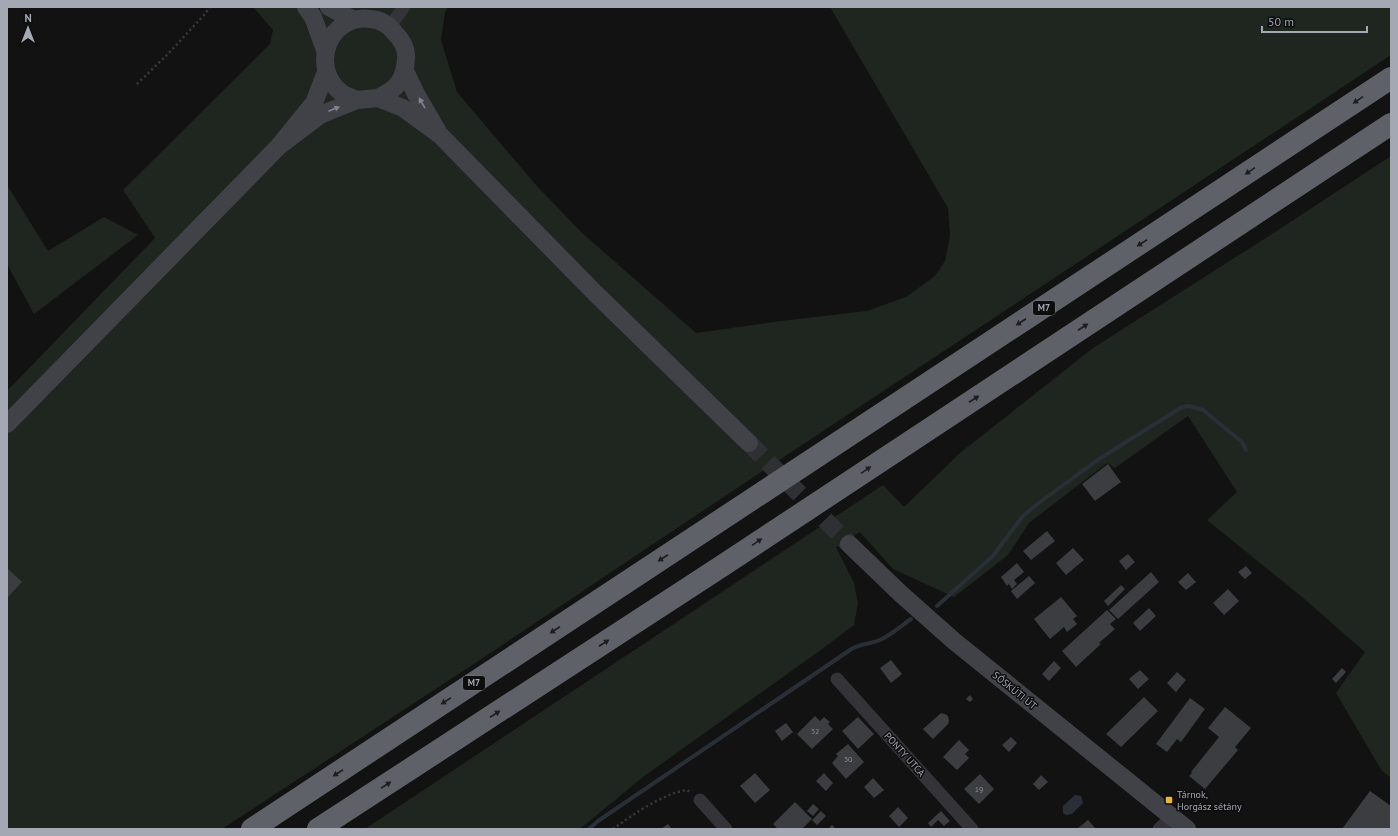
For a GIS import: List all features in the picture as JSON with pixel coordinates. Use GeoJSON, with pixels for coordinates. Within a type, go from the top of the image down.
{"type":"FeatureCollection","features":[{"type":"Feature","properties":{"kind":"highway","name":"M7"},"geometry":{"type":"LineString","coordinates":[[252,829],[1391,78]]}},
{"type":"Feature","properties":{"kind":"highway"},"geometry":{"type":"LineString","coordinates":[[318,829],[718,568],[1391,124]]}},
{"type":"Feature","properties":{"kind":"main road"},"geometry":{"type":"LineString","coordinates":[[306,7],[313,17],[325,50]]}},
{"type":"Feature","properties":{"kind":"main road"},"geometry":{"type":"LineString","coordinates":[[329,7],[354,20]]}},
{"type":"Feature","properties":{"kind":"main road"},"geometry":{"type":"LineString","coordinates":[[279,146],[320,115],[357,100],[378,98],[398,85],[405,71],[406,56],[403,42],[390,26],[377,20],[354,20],[341,26],[331,36],[325,50],[324,61],[326,72],[333,84],[343,94],[357,100]]}},
{"type":"Feature","properties":{"kind":"main road"},"geometry":{"type":"LineString","coordinates":[[405,71],[416,94],[440,135]]}},
{"type":"Feature","properties":{"kind":"main road"},"geometry":{"type":"LineString","coordinates":[[7,424],[279,146],[314,102],[326,72]]}},
{"type":"Feature","properties":{"kind":"main road"},"geometry":{"type":"LineString","coordinates":[[378,98],[403,108],[440,135],[595,293],[749,444]]}},
{"type":"Feature","properties":{"kind":"main road","name":"SÓSKÚTI ÚT"},"geometry":{"type":"LineString","coordinates":[[849,544],[901,594],[954,641],[1166,823],[1187,829]]}},
{"type":"Feature","properties":{"kind":"street"},"geometry":{"type":"LineString","coordinates":[[390,26],[404,7]]}},
{"type":"Feature","properties":{"kind":"street","name":"PONTY UTCA"},"geometry":{"type":"LineString","coordinates":[[837,680],[972,829]]}},
{"type":"Feature","properties":{"kind":"street"},"geometry":{"type":"LineString","coordinates":[[700,800],[726,829]]}},
{"type":"Feature","properties":{"kind":"path"},"geometry":{"type":"LineString","coordinates":[[137,84],[210,7]]}},
{"type":"Feature","properties":{"kind":"path"},"geometry":{"type":"LineString","coordinates":[[613,829],[634,813],[677,791],[687,790],[700,800]]}},
{"type":"Feature","properties":{"kind":"shaded area"},"geometry":{"type":"Polygon","coordinates":[[[253,7],[448,7],[445,12],[441,40],[457,92],[536,185],[580,231],[696,333],[867,311],[906,297],[935,276],[945,261],[950,236],[948,208],[830,7],[1391,7],[1391,55],[489,654],[222,829],[7,829],[7,391],[155,238],[123,190],[270,44],[273,30],[253,7]]]}},
{"type":"Feature","properties":{"kind":"shaded area"},"geometry":{"type":"Polygon","coordinates":[[[1391,156],[1391,778],[1382,771],[1336,693],[1365,652],[1302,597],[1207,520],[1237,492],[1188,416],[1115,468],[1107,463],[1029,523],[1008,555],[954,597],[893,569],[860,532],[836,547],[854,583],[858,603],[854,625],[643,777],[580,829],[365,829],[883,485],[904,507],[960,453],[1093,348],[1391,156]]]}},
{"type":"Feature","properties":{"kind":"shaded area"},"geometry":{"type":"Polygon","coordinates":[[[7,185],[48,251],[104,217],[138,235],[34,314],[7,264],[7,185]]]}},
{"type":"Feature","properties":{"kind":"shaded area"},"geometry":{"type":"Polygon","coordinates":[[[1075,795],[1081,796],[1083,803],[1072,814],[1066,815],[1063,813],[1063,806],[1075,795]]]}},
{"type":"Feature","properties":{"kind":"building"},"geometry":{"type":"Polygon","coordinates":[[[1108,464],[1121,482],[1095,501],[1082,484],[1108,464]]]}},
{"type":"Feature","properties":{"kind":"building"},"geometry":{"type":"Polygon","coordinates":[[[1047,531],[1055,541],[1031,560],[1023,551],[1047,531]]]}},
{"type":"Feature","properties":{"kind":"building"},"geometry":{"type":"Polygon","coordinates":[[[1073,548],[1084,560],[1066,575],[1056,563],[1073,548]]]}},
{"type":"Feature","properties":{"kind":"building"},"geometry":{"type":"Polygon","coordinates":[[[1128,554],[1135,562],[1126,570],[1119,561],[1128,554]]]}},
{"type":"Feature","properties":{"kind":"building"},"geometry":{"type":"Polygon","coordinates":[[[1017,563],[1024,572],[1014,580],[1017,584],[1012,589],[1009,584],[1007,586],[1001,577],[1017,563]]]}},
{"type":"Feature","properties":{"kind":"building"},"geometry":{"type":"Polygon","coordinates":[[[1246,566],[1252,573],[1245,579],[1238,572],[1246,566]]]}},
{"type":"Feature","properties":{"kind":"building"},"geometry":{"type":"Polygon","coordinates":[[[7,568],[22,582],[7,598],[7,568]]]}},
{"type":"Feature","properties":{"kind":"building"},"geometry":{"type":"Polygon","coordinates":[[[1151,572],[1159,582],[1118,619],[1109,610],[1151,572]]]}},
{"type":"Feature","properties":{"kind":"building"},"geometry":{"type":"Polygon","coordinates":[[[1188,573],[1196,582],[1186,590],[1178,582],[1188,573]]]}},
{"type":"Feature","properties":{"kind":"building"},"geometry":{"type":"Polygon","coordinates":[[[1029,576],[1035,583],[1017,599],[1011,591],[1029,576]]]}},
{"type":"Feature","properties":{"kind":"building"},"geometry":{"type":"Polygon","coordinates":[[[1121,585],[1125,589],[1108,606],[1104,601],[1121,585]]]}},
{"type":"Feature","properties":{"kind":"building"},"geometry":{"type":"Polygon","coordinates":[[[1228,589],[1239,601],[1224,615],[1213,603],[1228,589]]]}},
{"type":"Feature","properties":{"kind":"building"},"geometry":{"type":"Polygon","coordinates":[[[1061,597],[1077,616],[1073,619],[1077,624],[1067,632],[1064,627],[1050,639],[1034,619],[1061,597]]]}},
{"type":"Feature","properties":{"kind":"building"},"geometry":{"type":"Polygon","coordinates":[[[1149,608],[1156,616],[1140,631],[1133,623],[1149,608]]]}},
{"type":"Feature","properties":{"kind":"building"},"geometry":{"type":"Polygon","coordinates":[[[1107,610],[1116,619],[1110,624],[1115,629],[1076,667],[1062,651],[1107,610]]]}},
{"type":"Feature","properties":{"kind":"building"},"geometry":{"type":"Polygon","coordinates":[[[891,660],[902,674],[891,683],[880,668],[891,660]]]}},
{"type":"Feature","properties":{"kind":"building"},"geometry":{"type":"Polygon","coordinates":[[[1054,661],[1061,668],[1049,681],[1042,674],[1054,661]]]}},
{"type":"Feature","properties":{"kind":"building"},"geometry":{"type":"Polygon","coordinates":[[[1342,668],[1346,672],[1336,683],[1332,679],[1342,668]]]}},
{"type":"Feature","properties":{"kind":"building"},"geometry":{"type":"Polygon","coordinates":[[[1140,670],[1149,679],[1138,689],[1129,679],[1140,670]]]}},
{"type":"Feature","properties":{"kind":"building"},"geometry":{"type":"Polygon","coordinates":[[[1177,672],[1186,680],[1176,692],[1167,683],[1177,672]]]}},
{"type":"Feature","properties":{"kind":"building"},"geometry":{"type":"Polygon","coordinates":[[[970,695],[973,699],[970,702],[966,699],[970,695]]]}},
{"type":"Feature","properties":{"kind":"building"},"geometry":{"type":"Polygon","coordinates":[[[1144,697],[1158,711],[1121,747],[1106,734],[1144,697]]]}},
{"type":"Feature","properties":{"kind":"building"},"geometry":{"type":"Polygon","coordinates":[[[1190,698],[1205,709],[1181,742],[1177,739],[1167,752],[1156,744],[1190,698]]]}},
{"type":"Feature","properties":{"kind":"building"},"geometry":{"type":"Polygon","coordinates":[[[1225,707],[1251,728],[1235,747],[1238,750],[1205,789],[1189,776],[1219,737],[1208,728],[1225,707]]]}},
{"type":"Feature","properties":{"kind":"building"},"geometry":{"type":"Polygon","coordinates":[[[941,713],[948,716],[949,721],[948,724],[933,739],[923,729],[941,713]]]}},
{"type":"Feature","properties":{"kind":"building"},"geometry":{"type":"Polygon","coordinates":[[[815,716],[820,721],[824,717],[830,722],[828,724],[833,729],[812,749],[797,734],[815,716]]]}},
{"type":"Feature","properties":{"kind":"building"},"geometry":{"type":"Polygon","coordinates":[[[858,717],[874,734],[858,749],[842,731],[858,717]]]}},
{"type":"Feature","properties":{"kind":"building"},"geometry":{"type":"Polygon","coordinates":[[[786,723],[793,732],[782,741],[775,731],[786,723]]]}},
{"type":"Feature","properties":{"kind":"building"},"geometry":{"type":"Polygon","coordinates":[[[1011,737],[1017,743],[1009,752],[1002,745],[1011,737]]]}},
{"type":"Feature","properties":{"kind":"building"},"geometry":{"type":"Polygon","coordinates":[[[959,740],[969,750],[965,754],[969,758],[957,770],[943,757],[959,740]]]}},
{"type":"Feature","properties":{"kind":"building"},"geometry":{"type":"Polygon","coordinates":[[[848,744],[864,762],[846,779],[832,763],[838,756],[836,754],[848,744]]]}},
{"type":"Feature","properties":{"kind":"building"},"geometry":{"type":"Polygon","coordinates":[[[755,773],[770,790],[755,803],[740,786],[755,773]]]}},
{"type":"Feature","properties":{"kind":"building"},"geometry":{"type":"Polygon","coordinates":[[[824,773],[833,783],[826,791],[816,781],[824,773]]]}},
{"type":"Feature","properties":{"kind":"building"},"geometry":{"type":"Polygon","coordinates":[[[980,774],[994,789],[979,804],[964,789],[980,774]]]}},
{"type":"Feature","properties":{"kind":"building"},"geometry":{"type":"Polygon","coordinates":[[[1041,775],[1048,782],[1039,790],[1033,784],[1041,775]]]}},
{"type":"Feature","properties":{"kind":"building"},"geometry":{"type":"Polygon","coordinates":[[[873,778],[884,790],[874,798],[864,787],[873,778]]]}},
{"type":"Feature","properties":{"kind":"building"},"geometry":{"type":"Polygon","coordinates":[[[1370,791],[1391,806],[1391,829],[1342,829],[1370,791]]]}},
{"type":"Feature","properties":{"kind":"building"},"geometry":{"type":"Polygon","coordinates":[[[795,802],[812,819],[802,829],[778,829],[773,824],[795,802]]]}},
{"type":"Feature","properties":{"kind":"building"},"geometry":{"type":"Polygon","coordinates":[[[813,804],[819,809],[813,816],[807,811],[813,804]]]}},
{"type":"Feature","properties":{"kind":"building"},"geometry":{"type":"Polygon","coordinates":[[[898,807],[908,818],[899,827],[889,816],[898,807]]]}},
{"type":"Feature","properties":{"kind":"building"},"geometry":{"type":"Polygon","coordinates":[[[821,811],[826,816],[817,825],[812,820],[821,811]]]}},
{"type":"Feature","properties":{"kind":"building"},"geometry":{"type":"Polygon","coordinates":[[[941,811],[950,821],[944,826],[938,820],[931,827],[928,823],[941,811]]]}},
{"type":"Feature","properties":{"kind":"building"},"geometry":{"type":"Polygon","coordinates":[[[1088,820],[1096,829],[1077,829],[1088,820]]]}},
{"type":"Feature","properties":{"kind":"building"},"geometry":{"type":"Polygon","coordinates":[[[668,824],[672,829],[661,829],[668,824]]]}},
{"type":"Feature","properties":{"kind":"building"},"geometry":{"type":"Polygon","coordinates":[[[832,825],[836,829],[828,829],[832,825]]]}},
{"type":"Feature","properties":{"kind":"waterway"},"geometry":{"type":"LineString","coordinates":[[937,606],[993,556],[1022,517],[1036,505],[1099,459],[1182,407],[1189,406],[1203,410],[1242,442],[1246,450]]}},
{"type":"Feature","properties":{"kind":"waterway"},"geometry":{"type":"LineString","coordinates":[[589,829],[598,821],[853,648],[880,640],[911,619]]}},
{"type":"Feature","properties":{"kind":"tunnel"},"geometry":{"type":"LineString","coordinates":[[749,443],[849,544]]}},
{"type":"Feature","properties":{"kind":"place","name":"Tárnok, Horgász sétány"},"geometry":{"type":"Point","coordinates":[1169,800]}}]}
